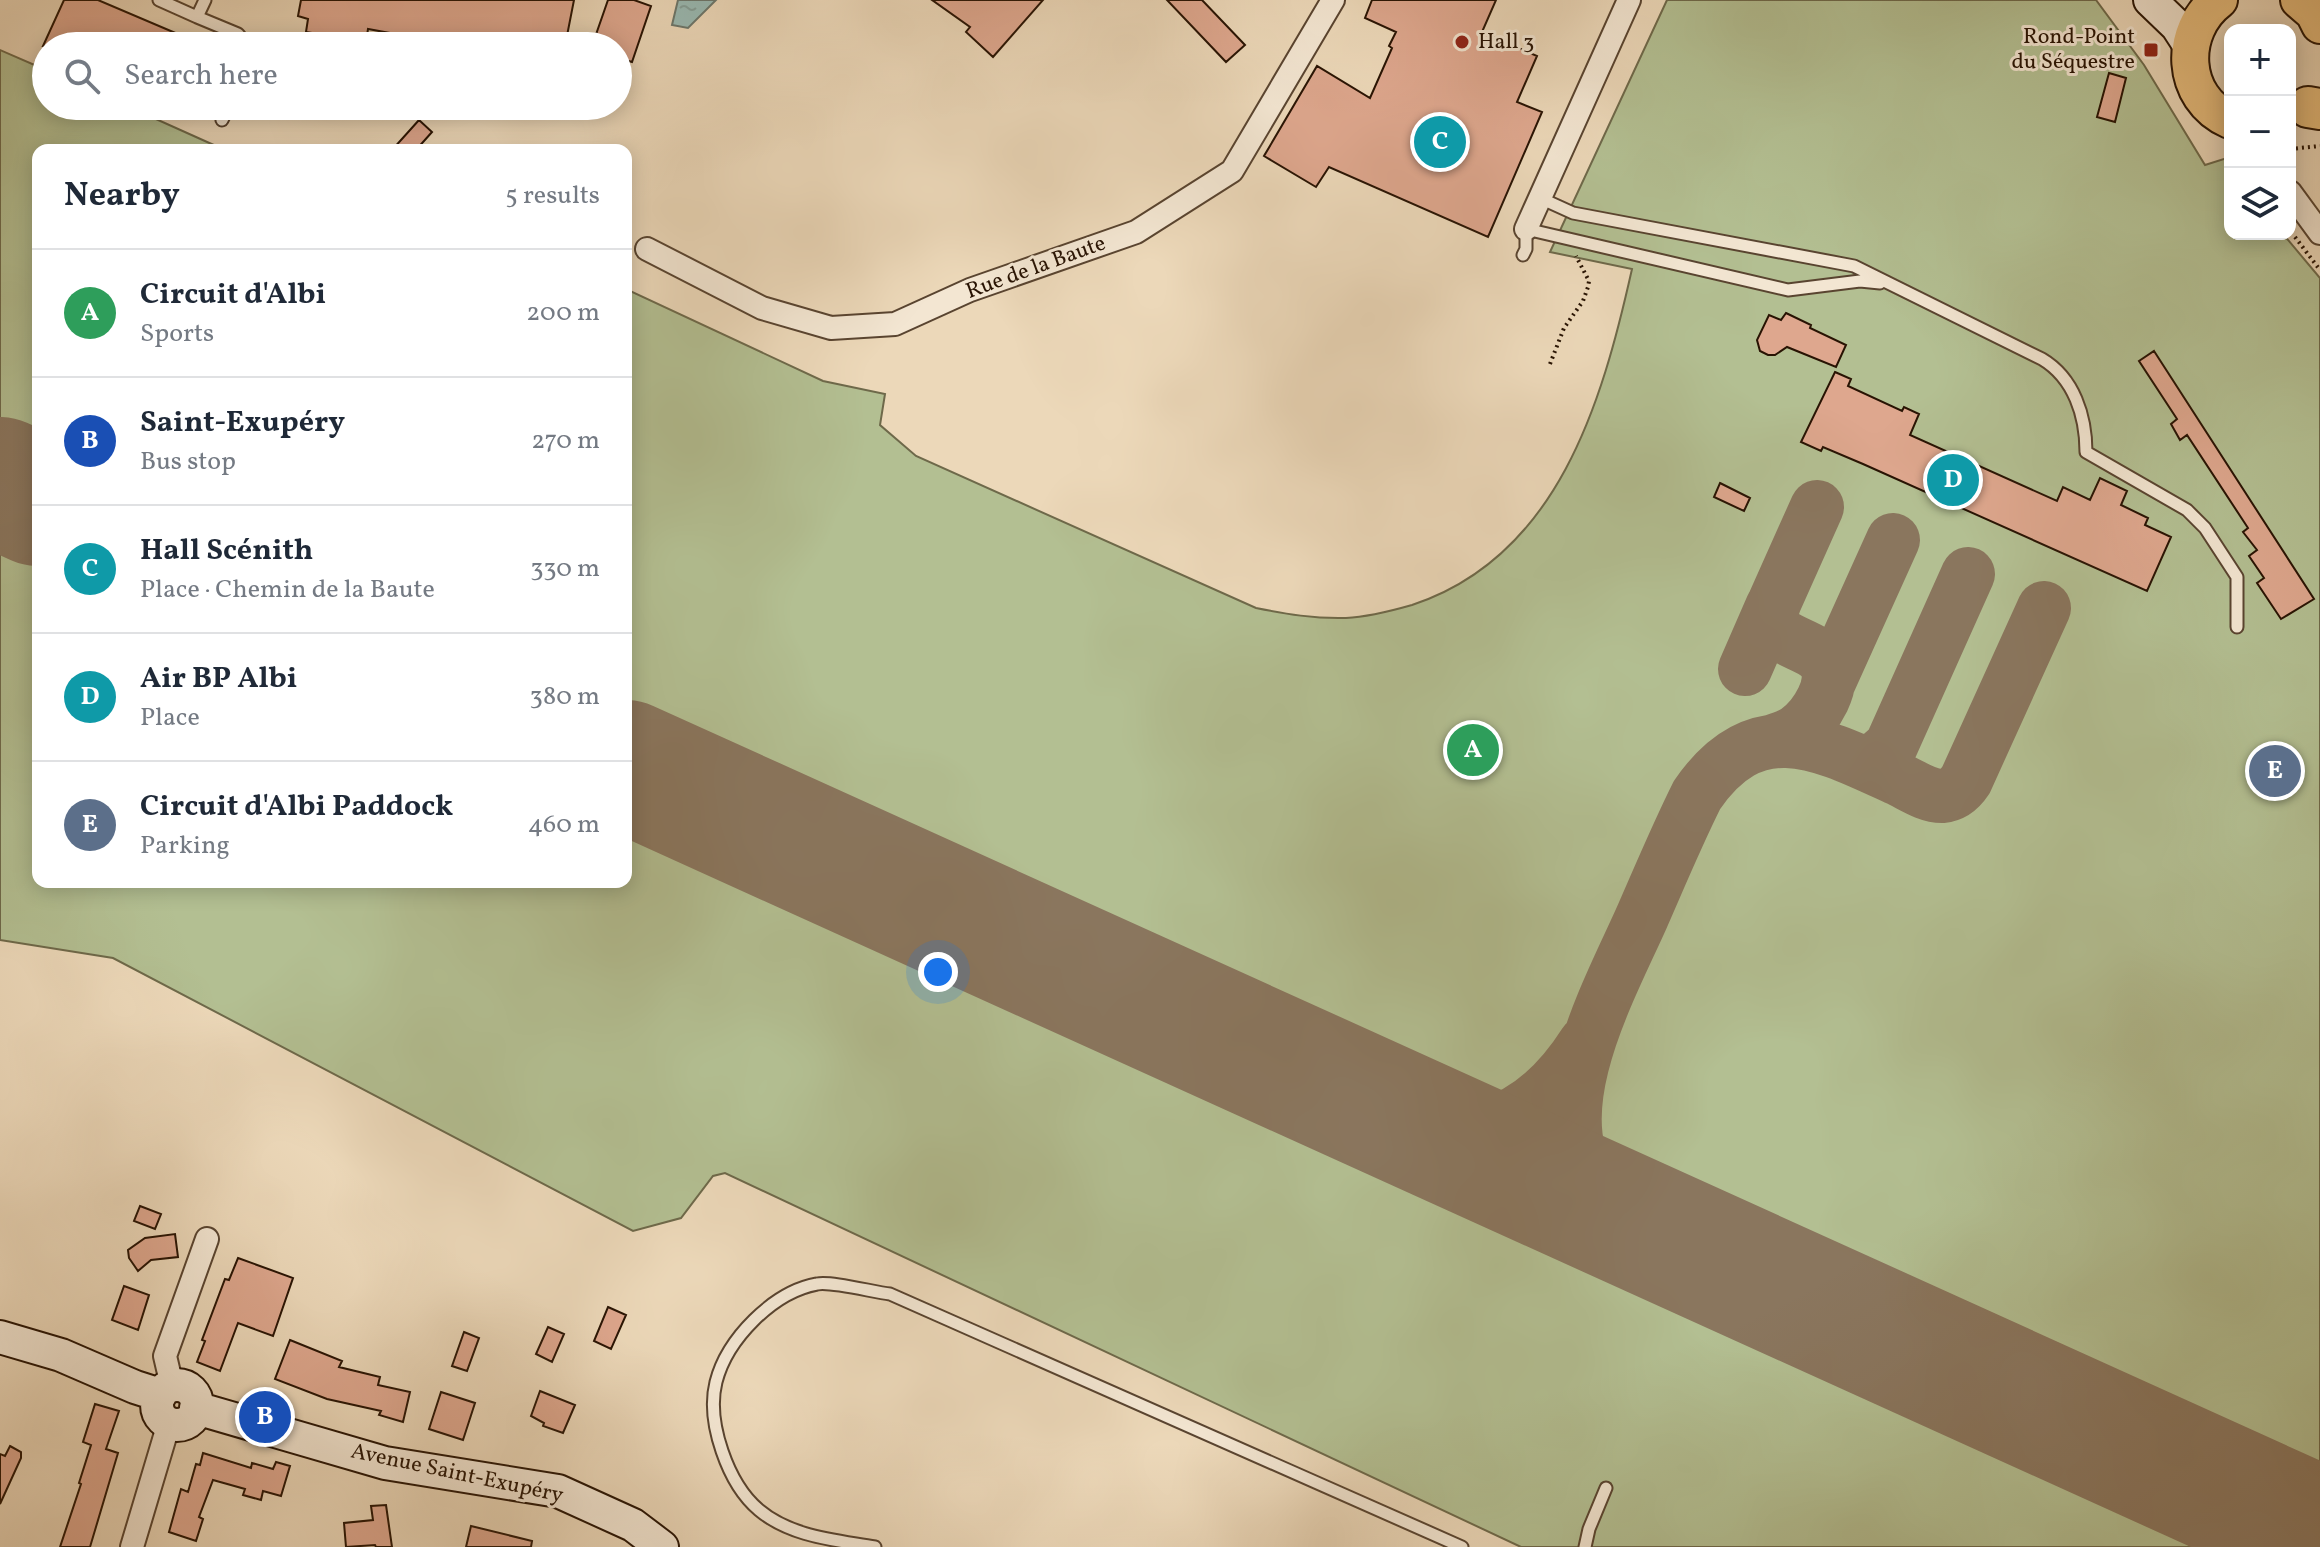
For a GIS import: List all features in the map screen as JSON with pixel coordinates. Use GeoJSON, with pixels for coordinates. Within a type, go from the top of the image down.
{"type":"FeatureCollection","features":[{"type":"Feature","properties":{"kind":"main road"},"geometry":{"type":"LineString","coordinates":[[2299,0],[2314,13],[2320,25]]}},
{"type":"Feature","properties":{"kind":"main road"},"geometry":{"type":"LineString","coordinates":[[2207,2],[2190,46],[2190,68],[2196,88],[2208,105],[2224,116]]}},
{"type":"Feature","properties":{"kind":"street","name":"Rue de la Baute"},"geometry":{"type":"LineString","coordinates":[[647,249],[762,308],[831,328],[895,324],[970,290],[1136,232],[1232,171],[1333,0]]}},
{"type":"Feature","properties":{"kind":"street"},"geometry":{"type":"LineString","coordinates":[[1526,229],[1629,0]]}},
{"type":"Feature","properties":{"kind":"street"},"geometry":{"type":"LineString","coordinates":[[2150,0],[2177,26],[2190,46]]}},
{"type":"Feature","properties":{"kind":"street"},"geometry":{"type":"LineString","coordinates":[[2296,200],[2320,233]]}},
{"type":"Feature","properties":{"kind":"street"},"geometry":{"type":"LineString","coordinates":[[132,1547],[174,1403],[165,1356],[207,1239]]}},
{"type":"Feature","properties":{"kind":"street","name":"Avenue Saint-Exupéry"},"geometry":{"type":"LineString","coordinates":[[0,1337],[61,1355],[174,1403],[385,1463],[558,1491],[633,1525],[662,1547]]}},
{"type":"Feature","properties":{"kind":"lane"},"geometry":{"type":"LineString","coordinates":[[159,0],[233,32]]}},
{"type":"Feature","properties":{"kind":"lane"},"geometry":{"type":"LineString","coordinates":[[197,17],[205,0]]}},
{"type":"Feature","properties":{"kind":"lane"},"geometry":{"type":"LineString","coordinates":[[1540,198],[1573,213],[1854,266],[2042,359],[2061,372],[2081,414],[2086,452],[2187,510],[2205,528],[2237,577],[2237,627]]}},
{"type":"Feature","properties":{"kind":"lane"},"geometry":{"type":"LineString","coordinates":[[1523,255],[1526,229],[1788,290],[1860,281],[1893,285]]}},
{"type":"Feature","properties":{"kind":"lane"},"geometry":{"type":"LineString","coordinates":[[875,1547],[800,1533],[759,1510],[730,1474],[715,1427],[716,1383],[733,1343],[772,1303],[818,1283],[890,1294],[1462,1547]]}},
{"type":"Feature","properties":{"kind":"lane"},"geometry":{"type":"LineString","coordinates":[[1585,1547],[1606,1488]]}},
{"type":"Feature","properties":{"kind":"path"},"geometry":{"type":"LineString","coordinates":[[2296,148],[2320,146]]}},
{"type":"Feature","properties":{"kind":"path"},"geometry":{"type":"LineString","coordinates":[[2296,238],[2320,270]]}},
{"type":"Feature","properties":{"kind":"path"},"geometry":{"type":"LineString","coordinates":[[1550,364],[1564,328],[1583,301],[1588,287],[1589,281],[1574,253],[1577,241]]}},
{"type":"Feature","properties":{"kind":"green space"},"geometry":{"type":"Polygon","coordinates":[[[1667,0],[2096,0],[2144,65],[2205,165],[2224,159],[2224,240],[2288,240],[2320,278],[2320,1547],[1521,1547],[725,1173],[713,1176],[681,1218],[633,1231],[113,958],[0,940],[0,50],[32,64],[32,120],[158,120],[212,144],[32,144],[32,888],[632,888],[632,292],[823,381],[885,394],[880,425],[916,456],[1256,608],[1334,618],[1363,616],[1412,605],[1462,582],[1504,551],[1538,513],[1566,469],[1588,422],[1606,371],[1632,269],[1550,252],[1667,0]]]}},
{"type":"Feature","properties":{"kind":"water"},"geometry":{"type":"Polygon","coordinates":[[[678,0],[716,0],[688,28],[672,25],[678,0]]]}},
{"type":"Feature","properties":{"kind":"building"},"geometry":{"type":"Polygon","coordinates":[[[64,0],[98,0],[173,32],[49,32],[64,0]]]}},
{"type":"Feature","properties":{"kind":"building"},"geometry":{"type":"Polygon","coordinates":[[[301,0],[574,0],[568,32],[384,32],[368,29],[368,32],[306,32],[308,19],[298,16],[301,0]]]}},
{"type":"Feature","properties":{"kind":"building"},"geometry":{"type":"Polygon","coordinates":[[[608,0],[634,0],[651,6],[632,62],[632,32],[597,32],[608,0]]]}},
{"type":"Feature","properties":{"kind":"building"},"geometry":{"type":"Polygon","coordinates":[[[932,0],[1043,0],[993,57],[966,32],[970,27],[932,0]]]}},
{"type":"Feature","properties":{"kind":"building"},"geometry":{"type":"Polygon","coordinates":[[[1167,0],[1202,0],[1245,45],[1226,62],[1167,0]]]}},
{"type":"Feature","properties":{"kind":"building"},"geometry":{"type":"Polygon","coordinates":[[[1372,0],[1496,0],[1482,32],[1537,56],[1517,102],[1542,112],[1488,237],[1329,167],[1316,187],[1264,156],[1317,66],[1370,98],[1396,32],[1365,18],[1372,0]]]}},
{"type":"Feature","properties":{"kind":"building"},"geometry":{"type":"Polygon","coordinates":[[[2109,73],[2126,78],[2115,122],[2097,117],[2109,73]]]}},
{"type":"Feature","properties":{"kind":"building"},"geometry":{"type":"Polygon","coordinates":[[[419,120],[432,132],[421,144],[397,144],[419,120]]]}},
{"type":"Feature","properties":{"kind":"building"},"geometry":{"type":"Polygon","coordinates":[[[1786,313],[1846,345],[1836,367],[1787,347],[1775,355],[1760,351],[1757,340],[1769,315],[1781,320],[1786,313]]]}},
{"type":"Feature","properties":{"kind":"building"},"geometry":{"type":"Polygon","coordinates":[[[2154,351],[2314,599],[2281,619],[2257,583],[2264,578],[2249,556],[2257,550],[2243,532],[2248,528],[2187,435],[2180,440],[2171,424],[2177,419],[2139,361],[2154,351]]]}},
{"type":"Feature","properties":{"kind":"building"},"geometry":{"type":"Polygon","coordinates":[[[1835,372],[1851,379],[1848,386],[1902,411],[1904,407],[1919,414],[1910,435],[2057,501],[2063,487],[2090,500],[2100,478],[2127,491],[2121,505],[2148,518],[2145,525],[2171,537],[2147,591],[1863,464],[1823,447],[1821,451],[1801,442],[1835,372]]]}},
{"type":"Feature","properties":{"kind":"building"},"geometry":{"type":"Polygon","coordinates":[[[1720,483],[1750,498],[1744,511],[1714,497],[1720,483]]]}},
{"type":"Feature","properties":{"kind":"building"},"geometry":{"type":"Polygon","coordinates":[[[140,1206],[161,1214],[155,1229],[134,1221],[140,1206]]]}},
{"type":"Feature","properties":{"kind":"building"},"geometry":{"type":"Polygon","coordinates":[[[175,1234],[178,1257],[151,1260],[138,1271],[129,1258],[128,1250],[145,1238],[175,1234]]]}},
{"type":"Feature","properties":{"kind":"building"},"geometry":{"type":"Polygon","coordinates":[[[238,1258],[293,1278],[273,1336],[238,1323],[220,1371],[197,1362],[225,1279],[229,1280],[238,1258]]]}},
{"type":"Feature","properties":{"kind":"building"},"geometry":{"type":"Polygon","coordinates":[[[124,1286],[149,1295],[138,1330],[112,1320],[124,1286]]]}},
{"type":"Feature","properties":{"kind":"building"},"geometry":{"type":"Polygon","coordinates":[[[608,1307],[626,1315],[611,1349],[594,1341],[608,1307]]]}},
{"type":"Feature","properties":{"kind":"building"},"geometry":{"type":"Polygon","coordinates":[[[548,1327],[564,1334],[552,1362],[536,1354],[548,1327]]]}},
{"type":"Feature","properties":{"kind":"building"},"geometry":{"type":"Polygon","coordinates":[[[464,1332],[479,1338],[467,1371],[452,1366],[464,1332]]]}},
{"type":"Feature","properties":{"kind":"building"},"geometry":{"type":"Polygon","coordinates":[[[290,1340],[342,1361],[339,1367],[380,1377],[378,1385],[410,1392],[403,1422],[379,1415],[381,1411],[327,1399],[275,1379],[290,1340]]]}},
{"type":"Feature","properties":{"kind":"building"},"geometry":{"type":"Polygon","coordinates":[[[540,1391],[575,1405],[563,1433],[543,1426],[544,1423],[531,1416],[540,1391]]]}},
{"type":"Feature","properties":{"kind":"building"},"geometry":{"type":"Polygon","coordinates":[[[441,1392],[475,1403],[463,1440],[429,1429],[441,1392]]]}},
{"type":"Feature","properties":{"kind":"building"},"geometry":{"type":"Polygon","coordinates":[[[95,1404],[119,1411],[106,1449],[118,1453],[90,1547],[60,1547],[91,1445],[83,1442],[95,1404]]]}},
{"type":"Feature","properties":{"kind":"building"},"geometry":{"type":"Polygon","coordinates":[[[10,1446],[21,1452],[21,1458],[0,1504],[0,1454],[5,1456],[10,1446]]]}},
{"type":"Feature","properties":{"kind":"building"},"geometry":{"type":"Polygon","coordinates":[[[203,1453],[251,1468],[252,1463],[273,1469],[276,1462],[290,1466],[281,1496],[263,1491],[261,1500],[243,1495],[245,1489],[213,1480],[199,1517],[203,1519],[196,1541],[169,1532],[181,1489],[188,1492],[196,1464],[200,1465],[203,1453]]]}},
{"type":"Feature","properties":{"kind":"building"},"geometry":{"type":"Polygon","coordinates":[[[386,1505],[392,1547],[346,1547],[344,1523],[373,1520],[371,1506],[386,1505]]]}},
{"type":"Feature","properties":{"kind":"building"},"geometry":{"type":"Polygon","coordinates":[[[471,1526],[532,1541],[531,1547],[466,1547],[471,1526]]]}},
{"type":"Feature","properties":{"kind":"taxiway"},"geometry":{"type":"LineString","coordinates":[[1774,741],[1794,733],[1811,718],[1823,699],[1829,679],[1824,661],[1808,648],[1779,633],[1773,625],[1772,615],[1775,601],[1817,507]]}},
{"type":"Feature","properties":{"kind":"taxiway"},"geometry":{"type":"LineString","coordinates":[[1828,684],[1893,540]]}},
{"type":"Feature","properties":{"kind":"taxiway"},"geometry":{"type":"LineString","coordinates":[[1859,761],[1875,760],[1891,746],[1968,574]]}},
{"type":"Feature","properties":{"kind":"taxiway"},"geometry":{"type":"LineString","coordinates":[[1745,669],[1772,607]]}},
{"type":"Feature","properties":{"kind":"taxiway"},"geometry":{"type":"LineString","coordinates":[[1659,1233],[1613,1204],[1591,1182],[1578,1152],[1575,1119],[1578,1084],[1599,1012],[1697,795],[1719,768],[1742,751],[1766,743],[1790,741],[1841,754],[1930,794],[1942,796],[1953,793],[1966,780],[2044,608]]}},
{"type":"Feature","properties":{"kind":"taxiway"},"geometry":{"type":"LineString","coordinates":[[1418,1124],[1469,1128],[1502,1120],[1530,1103],[1555,1082],[1585,1043]]}},
{"type":"Feature","properties":{"kind":"runway"},"geometry":{"type":"LineString","coordinates":[[0,483],[32,497]]}},
{"type":"Feature","properties":{"kind":"runway"},"geometry":{"type":"LineString","coordinates":[[632,769],[2320,1533]]}},
{"type":"Feature","properties":{"kind":"place","name":"Hall 3"},"geometry":{"type":"Point","coordinates":[1462,42]}},
{"type":"Feature","properties":{"kind":"place","name":"Rond-Point du Séquestre"},"geometry":{"type":"Point","coordinates":[2151,50]}},
{"type":"Feature","properties":{"kind":"place","name":"Hall Scénith"},"geometry":{"type":"Point","coordinates":[1440,142]}},
{"type":"Feature","properties":{"kind":"place","name":"Air BP Albi"},"geometry":{"type":"Point","coordinates":[1953,480]}},
{"type":"Feature","properties":{"kind":"place","name":"Circuit d'Albi"},"geometry":{"type":"Point","coordinates":[1473,750]}},
{"type":"Feature","properties":{"kind":"place","name":"Circuit d'Albi Paddock"},"geometry":{"type":"Point","coordinates":[2275,771]}},
{"type":"Feature","properties":{"kind":"place","name":"Saint-Exupéry"},"geometry":{"type":"Point","coordinates":[265,1417]}}]}
